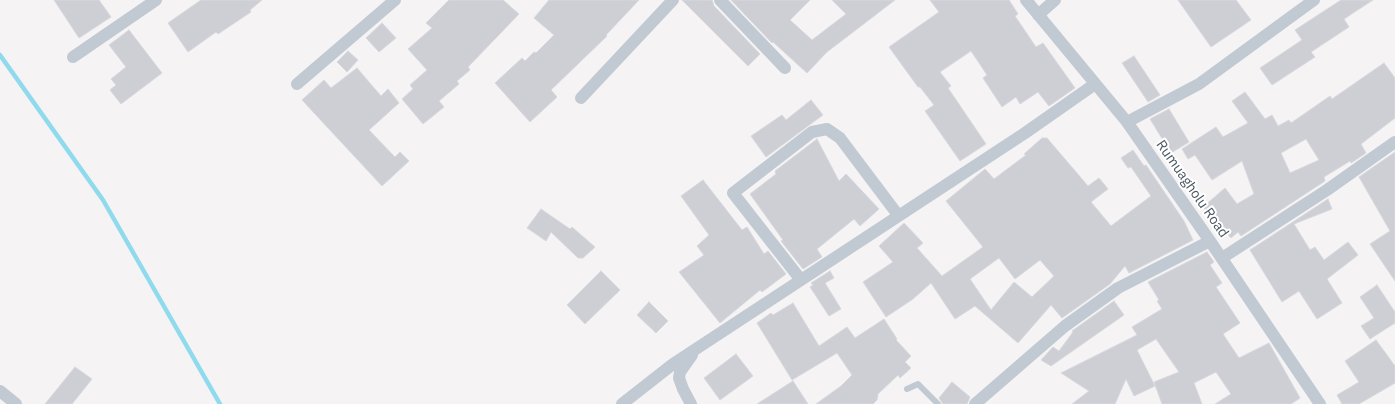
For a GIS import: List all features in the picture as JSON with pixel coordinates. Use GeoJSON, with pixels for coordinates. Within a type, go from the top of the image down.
{"type":"FeatureCollection","features":[{"type":"Feature","properties":{"kind":"street"},"geometry":{"type":"LineString","coordinates":[[73,57],[156,0]]}},
{"type":"Feature","properties":{"kind":"street"},"geometry":{"type":"LineString","coordinates":[[297,84],[395,0]]}},
{"type":"Feature","properties":{"kind":"street"},"geometry":{"type":"LineString","coordinates":[[580,98],[673,0]]}},
{"type":"Feature","properties":{"kind":"street"},"geometry":{"type":"LineString","coordinates":[[720,0],[785,68]]}},
{"type":"Feature","properties":{"kind":"street","name":"Rumuagholu Road"},"geometry":{"type":"LineString","coordinates":[[1026,0],[1127,122],[1222,258],[1317,403]]}},
{"type":"Feature","properties":{"kind":"street"},"geometry":{"type":"LineString","coordinates":[[1038,15],[1055,0]]}},
{"type":"Feature","properties":{"kind":"street"},"geometry":{"type":"LineString","coordinates":[[1127,122],[1199,84],[1314,0]]}},
{"type":"Feature","properties":{"kind":"street"},"geometry":{"type":"LineString","coordinates":[[622,404],[673,364],[1025,133],[1095,84]]}},
{"type":"Feature","properties":{"kind":"street"},"geometry":{"type":"LineString","coordinates":[[801,280],[733,192],[812,132],[827,129],[840,138],[898,215]]}},
{"type":"Feature","properties":{"kind":"street"},"geometry":{"type":"LineString","coordinates":[[1222,258],[1327,190],[1395,142]]}},
{"type":"Feature","properties":{"kind":"street"},"geometry":{"type":"LineString","coordinates":[[975,404],[1065,326],[1118,288],[1210,241]]}},
{"type":"Feature","properties":{"kind":"street"},"geometry":{"type":"LineString","coordinates":[[692,404],[679,378],[680,372],[696,349]]}},
{"type":"Feature","properties":{"kind":"street"},"geometry":{"type":"LineString","coordinates":[[0,391],[16,404]]}},
{"type":"Feature","properties":{"kind":"lane"},"geometry":{"type":"LineString","coordinates":[[907,389],[918,384],[938,404]]}},
{"type":"Feature","properties":{"kind":"building"},"geometry":{"type":"Polygon","coordinates":[[[54,0],[99,0],[111,17],[79,38],[54,0]]]}},
{"type":"Feature","properties":{"kind":"building"},"geometry":{"type":"Polygon","coordinates":[[[201,0],[262,0],[250,10],[251,12],[218,34],[216,32],[188,52],[168,23],[201,0]]]}},
{"type":"Feature","properties":{"kind":"building"},"geometry":{"type":"Polygon","coordinates":[[[449,0],[503,0],[519,14],[468,67],[470,70],[457,81],[459,84],[439,101],[444,107],[423,124],[402,99],[413,89],[410,85],[427,70],[408,49],[432,28],[426,23],[449,0]]]}},
{"type":"Feature","properties":{"kind":"building"},"geometry":{"type":"Polygon","coordinates":[[[549,0],[639,0],[607,36],[551,90],[557,97],[530,122],[495,83],[522,58],[525,61],[534,52],[536,53],[554,35],[534,18],[549,0]]]}},
{"type":"Feature","properties":{"kind":"building"},"geometry":{"type":"Polygon","coordinates":[[[682,0],[712,0],[714,6],[760,54],[748,66],[682,0]]]}},
{"type":"Feature","properties":{"kind":"building"},"geometry":{"type":"Polygon","coordinates":[[[731,0],[810,0],[790,20],[812,40],[846,14],[832,0],[895,0],[827,52],[807,73],[772,43],[731,0]]]}},
{"type":"Feature","properties":{"kind":"building"},"geometry":{"type":"Polygon","coordinates":[[[930,0],[1009,0],[1018,14],[1015,16],[1036,47],[1043,43],[1075,88],[1049,106],[1038,92],[1020,104],[1016,97],[1002,107],[983,78],[987,75],[971,51],[940,72],[951,86],[948,88],[986,144],[960,161],[925,111],[934,105],[918,87],[889,47],[939,12],[930,0]]]}},
{"type":"Feature","properties":{"kind":"building"},"geometry":{"type":"Polygon","coordinates":[[[1178,0],[1236,0],[1251,20],[1211,47],[1178,0]]]}},
{"type":"Feature","properties":{"kind":"building"},"geometry":{"type":"Polygon","coordinates":[[[1341,0],[1373,0],[1344,19],[1349,27],[1311,52],[1315,57],[1272,85],[1260,68],[1302,40],[1295,30],[1341,0]]]}},
{"type":"Feature","properties":{"kind":"building"},"geometry":{"type":"Polygon","coordinates":[[[382,23],[396,38],[379,52],[366,38],[382,23]]]}},
{"type":"Feature","properties":{"kind":"building"},"geometry":{"type":"Polygon","coordinates":[[[129,30],[162,73],[121,104],[110,90],[116,85],[111,79],[126,67],[109,45],[129,30]]]}},
{"type":"Feature","properties":{"kind":"building"},"geometry":{"type":"Polygon","coordinates":[[[348,51],[358,60],[347,72],[337,62],[348,51]]]}},
{"type":"Feature","properties":{"kind":"building"},"geometry":{"type":"Polygon","coordinates":[[[1134,56],[1160,95],[1148,102],[1122,63],[1134,56]]]}},
{"type":"Feature","properties":{"kind":"building"},"geometry":{"type":"Polygon","coordinates":[[[1384,63],[1395,78],[1395,118],[1361,144],[1366,153],[1324,177],[1325,181],[1241,236],[1238,232],[1231,238],[1203,207],[1225,188],[1237,204],[1254,194],[1242,161],[1212,180],[1195,155],[1188,159],[1182,149],[1216,127],[1223,137],[1248,123],[1232,101],[1245,92],[1265,119],[1272,115],[1278,126],[1289,120],[1291,123],[1330,96],[1332,99],[1384,63]],[[1306,139],[1281,153],[1290,173],[1319,160],[1306,139]]]}},
{"type":"Feature","properties":{"kind":"building"},"geometry":{"type":"Polygon","coordinates":[[[357,68],[381,96],[388,89],[399,103],[369,130],[395,157],[400,152],[409,161],[382,186],[302,100],[324,80],[331,88],[357,68]]]}},
{"type":"Feature","properties":{"kind":"building"},"geometry":{"type":"Polygon","coordinates":[[[811,100],[823,115],[766,157],[751,136],[782,115],[786,120],[811,100]]]}},
{"type":"Feature","properties":{"kind":"building"},"geometry":{"type":"Polygon","coordinates":[[[1169,109],[1189,142],[1171,153],[1150,119],[1169,109]]]}},
{"type":"Feature","properties":{"kind":"building"},"geometry":{"type":"Polygon","coordinates":[[[1042,138],[1047,138],[1088,186],[1099,178],[1108,189],[1091,202],[1111,226],[1151,196],[1131,167],[1128,168],[1121,158],[1133,150],[1144,166],[1146,165],[1184,221],[1193,240],[1129,273],[1125,266],[1110,284],[1062,318],[1051,305],[1018,343],[975,306],[955,319],[931,283],[913,299],[886,317],[863,282],[893,262],[879,246],[904,223],[923,243],[917,248],[942,276],[983,247],[946,201],[985,169],[994,179],[1026,155],[1024,154],[1042,138]],[[999,258],[970,279],[991,310],[1014,282],[1032,297],[1054,276],[1040,260],[1015,279],[999,258]]]}},
{"type":"Feature","properties":{"kind":"building"},"geometry":{"type":"Polygon","coordinates":[[[817,139],[839,181],[846,174],[879,209],[860,226],[854,219],[817,249],[822,257],[803,269],[781,241],[783,240],[750,194],[776,174],[775,171],[817,139]]]}},
{"type":"Feature","properties":{"kind":"building"},"geometry":{"type":"Polygon","coordinates":[[[1395,152],[1395,281],[1370,244],[1390,231],[1359,177],[1395,152]]]}},
{"type":"Feature","properties":{"kind":"building"},"geometry":{"type":"Polygon","coordinates":[[[703,180],[742,230],[747,227],[764,254],[768,251],[786,274],[762,292],[760,290],[720,323],[679,272],[704,255],[697,246],[709,235],[681,196],[703,180]]]}},
{"type":"Feature","properties":{"kind":"building"},"geometry":{"type":"Polygon","coordinates":[[[1328,199],[1332,209],[1294,224],[1310,250],[1315,247],[1324,260],[1348,242],[1358,255],[1327,279],[1342,303],[1317,319],[1299,291],[1282,302],[1250,250],[1328,199]]]}},
{"type":"Feature","properties":{"kind":"building"},"geometry":{"type":"Polygon","coordinates":[[[541,209],[570,229],[572,227],[595,247],[583,258],[578,258],[551,232],[546,241],[527,228],[541,209]]]}},
{"type":"Feature","properties":{"kind":"building"},"geometry":{"type":"Polygon","coordinates":[[[1207,252],[1214,262],[1210,265],[1222,283],[1216,287],[1240,323],[1223,334],[1239,358],[1269,343],[1300,398],[1291,404],[1215,404],[1231,394],[1216,372],[1194,383],[1202,404],[1162,404],[1154,382],[1179,372],[1156,339],[1137,350],[1155,386],[1134,396],[1126,379],[1115,404],[1072,404],[1089,391],[1061,373],[1137,335],[1132,327],[1162,309],[1148,282],[1207,252]]]}},
{"type":"Feature","properties":{"kind":"building"},"geometry":{"type":"Polygon","coordinates":[[[601,271],[620,290],[585,324],[567,305],[601,271]]]}},
{"type":"Feature","properties":{"kind":"building"},"geometry":{"type":"Polygon","coordinates":[[[830,271],[834,278],[825,283],[841,309],[829,316],[810,287],[813,285],[811,283],[830,271]]]}},
{"type":"Feature","properties":{"kind":"building"},"geometry":{"type":"Polygon","coordinates":[[[1377,285],[1395,312],[1395,323],[1370,339],[1361,326],[1374,318],[1360,297],[1377,285]]]}},
{"type":"Feature","properties":{"kind":"building"},"geometry":{"type":"Polygon","coordinates":[[[1114,301],[1124,315],[1051,366],[1041,360],[1053,347],[1059,351],[1072,331],[1114,301]]]}},
{"type":"Feature","properties":{"kind":"building"},"geometry":{"type":"Polygon","coordinates":[[[649,302],[668,321],[656,333],[637,315],[649,302]]]}},
{"type":"Feature","properties":{"kind":"building"},"geometry":{"type":"Polygon","coordinates":[[[793,303],[819,346],[847,327],[855,338],[884,319],[896,340],[911,356],[905,362],[911,368],[900,378],[898,375],[878,394],[877,400],[873,404],[816,404],[841,386],[852,375],[837,353],[792,380],[757,323],[771,313],[773,315],[793,303]]]}},
{"type":"Feature","properties":{"kind":"building"},"geometry":{"type":"Polygon","coordinates":[[[1376,340],[1395,366],[1395,383],[1359,404],[1342,404],[1337,395],[1359,382],[1345,361],[1376,340]]]}},
{"type":"Feature","properties":{"kind":"building"},"geometry":{"type":"Polygon","coordinates":[[[736,354],[753,376],[720,400],[704,378],[736,354]]]}},
{"type":"Feature","properties":{"kind":"building"},"geometry":{"type":"Polygon","coordinates":[[[75,367],[92,379],[72,404],[45,404],[75,367]]]}},
{"type":"Feature","properties":{"kind":"building"},"geometry":{"type":"Polygon","coordinates":[[[793,381],[808,404],[757,404],[793,381]]]}},
{"type":"Feature","properties":{"kind":"building"},"geometry":{"type":"Polygon","coordinates":[[[952,382],[970,397],[967,404],[943,404],[939,398],[952,382]]]}},
{"type":"Feature","properties":{"kind":"waterway"},"geometry":{"type":"LineString","coordinates":[[0,55],[103,200],[220,404]]}}]}
